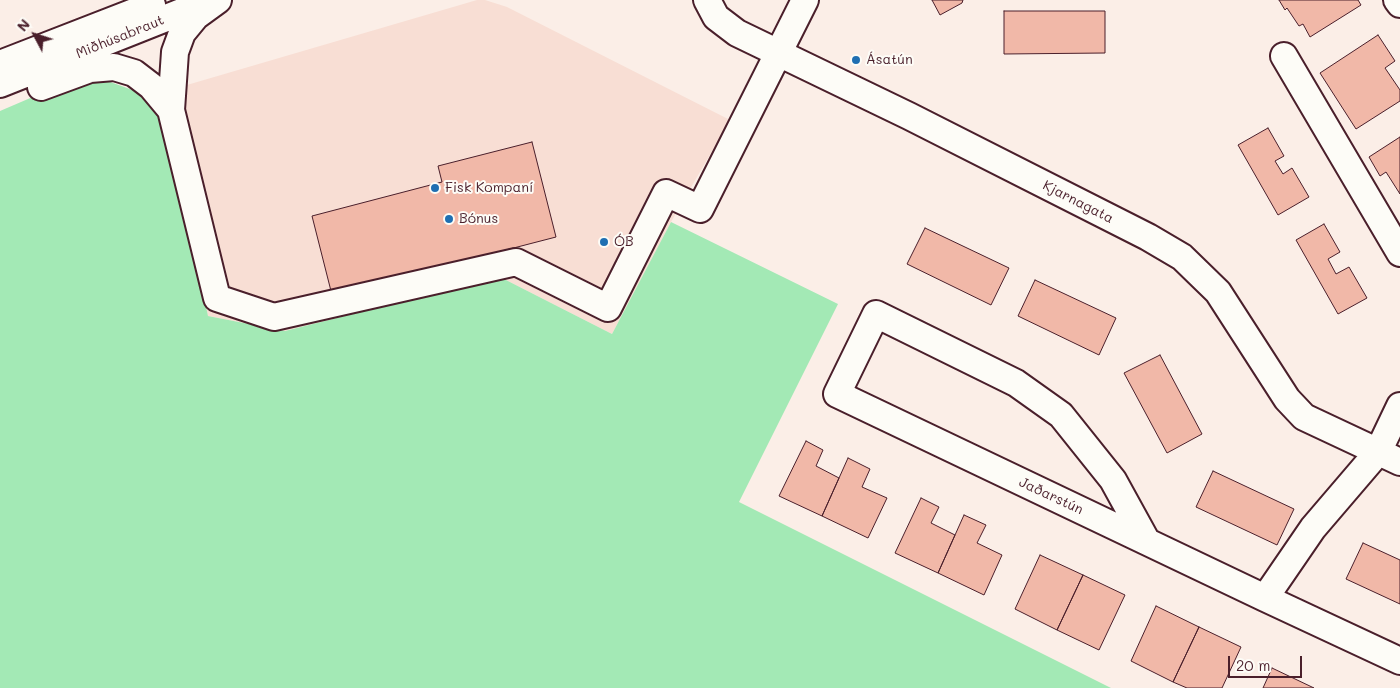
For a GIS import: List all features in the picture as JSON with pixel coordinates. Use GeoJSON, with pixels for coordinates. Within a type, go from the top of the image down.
{"type":"FeatureCollection","features":[{"type":"Feature","properties":{"kind":"street","name":"Miðhúsabraut"},"geometry":{"type":"LineString","coordinates":[[0,64],[164,0]]}},
{"type":"Feature","properties":{"kind":"street","name":"Miðhúsabraut"},"geometry":{"type":"LineString","coordinates":[[0,84],[212,0]]}},
{"type":"Feature","properties":{"kind":"street"},"geometry":{"type":"LineString","coordinates":[[218,0],[196,16],[182,33],[175,52],[171,110],[217,298],[274,317],[516,262],[608,308],[666,192],[700,209],[804,0]]}},
{"type":"Feature","properties":{"kind":"street","name":"Kjarnagata"},"geometry":{"type":"LineString","coordinates":[[707,0],[716,17],[737,33],[1148,237],[1182,257],[1218,292],[1287,399],[1304,416],[1389,457]]}},
{"type":"Feature","properties":{"kind":"street"},"geometry":{"type":"LineString","coordinates":[[1398,0],[1400,4]]}},
{"type":"Feature","properties":{"kind":"street"},"geometry":{"type":"LineString","coordinates":[[1284,56],[1400,253]]}},
{"type":"Feature","properties":{"kind":"street"},"geometry":{"type":"LineString","coordinates":[[0,97],[38,88],[90,69],[114,67],[134,73],[150,86],[171,110]]}},
{"type":"Feature","properties":{"kind":"street","name":"Jaðarstún"},"geometry":{"type":"LineString","coordinates":[[1146,540],[1113,480],[1061,415],[1016,383],[876,314],[837,394],[1400,661]]}},
{"type":"Feature","properties":{"kind":"street"},"geometry":{"type":"LineString","coordinates":[[1265,598],[1313,528],[1389,457],[1400,406]]}},
{"type":"Feature","properties":{"kind":"shaded area"},"geometry":{"type":"Polygon","coordinates":[[[477,0],[485,0],[507,7],[730,120],[671,222],[612,334],[500,277],[285,331],[208,316],[163,92],[477,0]]]}},
{"type":"Feature","properties":{"kind":"green space"},"geometry":{"type":"Polygon","coordinates":[[[102,79],[138,92],[170,129],[208,316],[285,331],[500,277],[612,334],[671,222],[838,304],[739,502],[1111,688],[0,688],[0,111],[35,96],[102,79]]]}},
{"type":"Feature","properties":{"kind":"building"},"geometry":{"type":"Polygon","coordinates":[[[932,0],[963,0],[962,3],[940,15],[932,0]]]}},
{"type":"Feature","properties":{"kind":"building"},"geometry":{"type":"Polygon","coordinates":[[[1279,0],[1358,0],[1361,5],[1310,37],[1303,24],[1299,26],[1279,0]]]}},
{"type":"Feature","properties":{"kind":"building"},"geometry":{"type":"Polygon","coordinates":[[[1004,11],[1105,11],[1105,53],[1004,54],[1004,11]]]}},
{"type":"Feature","properties":{"kind":"building"},"geometry":{"type":"Polygon","coordinates":[[[1378,35],[1395,61],[1385,68],[1400,90],[1400,101],[1356,129],[1320,73],[1378,35]]]}},
{"type":"Feature","properties":{"kind":"building"},"geometry":{"type":"Polygon","coordinates":[[[1268,128],[1284,156],[1275,161],[1283,174],[1292,168],[1309,197],[1278,215],[1238,145],[1268,128]]]}},
{"type":"Feature","properties":{"kind":"building"},"geometry":{"type":"Polygon","coordinates":[[[1400,137],[1400,194],[1386,172],[1380,176],[1369,157],[1400,137]]]}},
{"type":"Feature","properties":{"kind":"building"},"geometry":{"type":"Polygon","coordinates":[[[532,142],[556,237],[332,295],[312,216],[442,182],[438,166],[532,142]]]}},
{"type":"Feature","properties":{"kind":"building"},"geometry":{"type":"Polygon","coordinates":[[[1324,224],[1340,252],[1328,259],[1336,274],[1349,267],[1367,298],[1338,314],[1296,240],[1324,224]]]}},
{"type":"Feature","properties":{"kind":"building"},"geometry":{"type":"Polygon","coordinates":[[[925,228],[1009,268],[991,305],[907,264],[925,228]]]}},
{"type":"Feature","properties":{"kind":"building"},"geometry":{"type":"Polygon","coordinates":[[[1035,280],[1116,318],[1099,355],[1018,316],[1035,280]]]}},
{"type":"Feature","properties":{"kind":"building"},"geometry":{"type":"Polygon","coordinates":[[[1160,355],[1202,434],[1167,453],[1124,373],[1160,355]]]}},
{"type":"Feature","properties":{"kind":"building"},"geometry":{"type":"Polygon","coordinates":[[[806,441],[823,450],[816,466],[839,478],[822,516],[779,496],[806,441]]]}},
{"type":"Feature","properties":{"kind":"building"},"geometry":{"type":"Polygon","coordinates":[[[848,458],[870,469],[862,487],[887,498],[868,538],[822,516],[848,458]]]}},
{"type":"Feature","properties":{"kind":"building"},"geometry":{"type":"Polygon","coordinates":[[[1213,471],[1294,509],[1277,545],[1196,507],[1213,471]]]}},
{"type":"Feature","properties":{"kind":"building"},"geometry":{"type":"Polygon","coordinates":[[[921,498],[939,507],[931,523],[955,535],[938,573],[895,553],[921,498]]]}},
{"type":"Feature","properties":{"kind":"building"},"geometry":{"type":"Polygon","coordinates":[[[964,515],[986,525],[977,543],[1002,555],[984,595],[938,573],[964,515]]]}},
{"type":"Feature","properties":{"kind":"building"},"geometry":{"type":"Polygon","coordinates":[[[1363,543],[1400,560],[1400,604],[1346,579],[1363,543]]]}},
{"type":"Feature","properties":{"kind":"building"},"geometry":{"type":"Polygon","coordinates":[[[1040,555],[1083,575],[1057,630],[1015,609],[1040,555]]]}},
{"type":"Feature","properties":{"kind":"building"},"geometry":{"type":"Polygon","coordinates":[[[1083,575],[1125,595],[1099,650],[1057,630],[1083,575]]]}},
{"type":"Feature","properties":{"kind":"building"},"geometry":{"type":"Polygon","coordinates":[[[1156,606],[1199,627],[1173,682],[1131,661],[1156,606]]]}},
{"type":"Feature","properties":{"kind":"building"},"geometry":{"type":"Polygon","coordinates":[[[1199,627],[1241,647],[1222,688],[1187,688],[1173,682],[1199,627]]]}},
{"type":"Feature","properties":{"kind":"building"},"geometry":{"type":"Polygon","coordinates":[[[1272,668],[1314,688],[1263,688],[1272,668]]]}},
{"type":"Feature","properties":{"kind":"place","name":"Ásatún"},"geometry":{"type":"Point","coordinates":[856,60]}},
{"type":"Feature","properties":{"kind":"place","name":"Fisk Kompaní"},"geometry":{"type":"Point","coordinates":[435,188]}},
{"type":"Feature","properties":{"kind":"place","name":"Bónus"},"geometry":{"type":"Point","coordinates":[449,219]}},
{"type":"Feature","properties":{"kind":"place","name":"ÓB"},"geometry":{"type":"Point","coordinates":[604,242]}}]}
